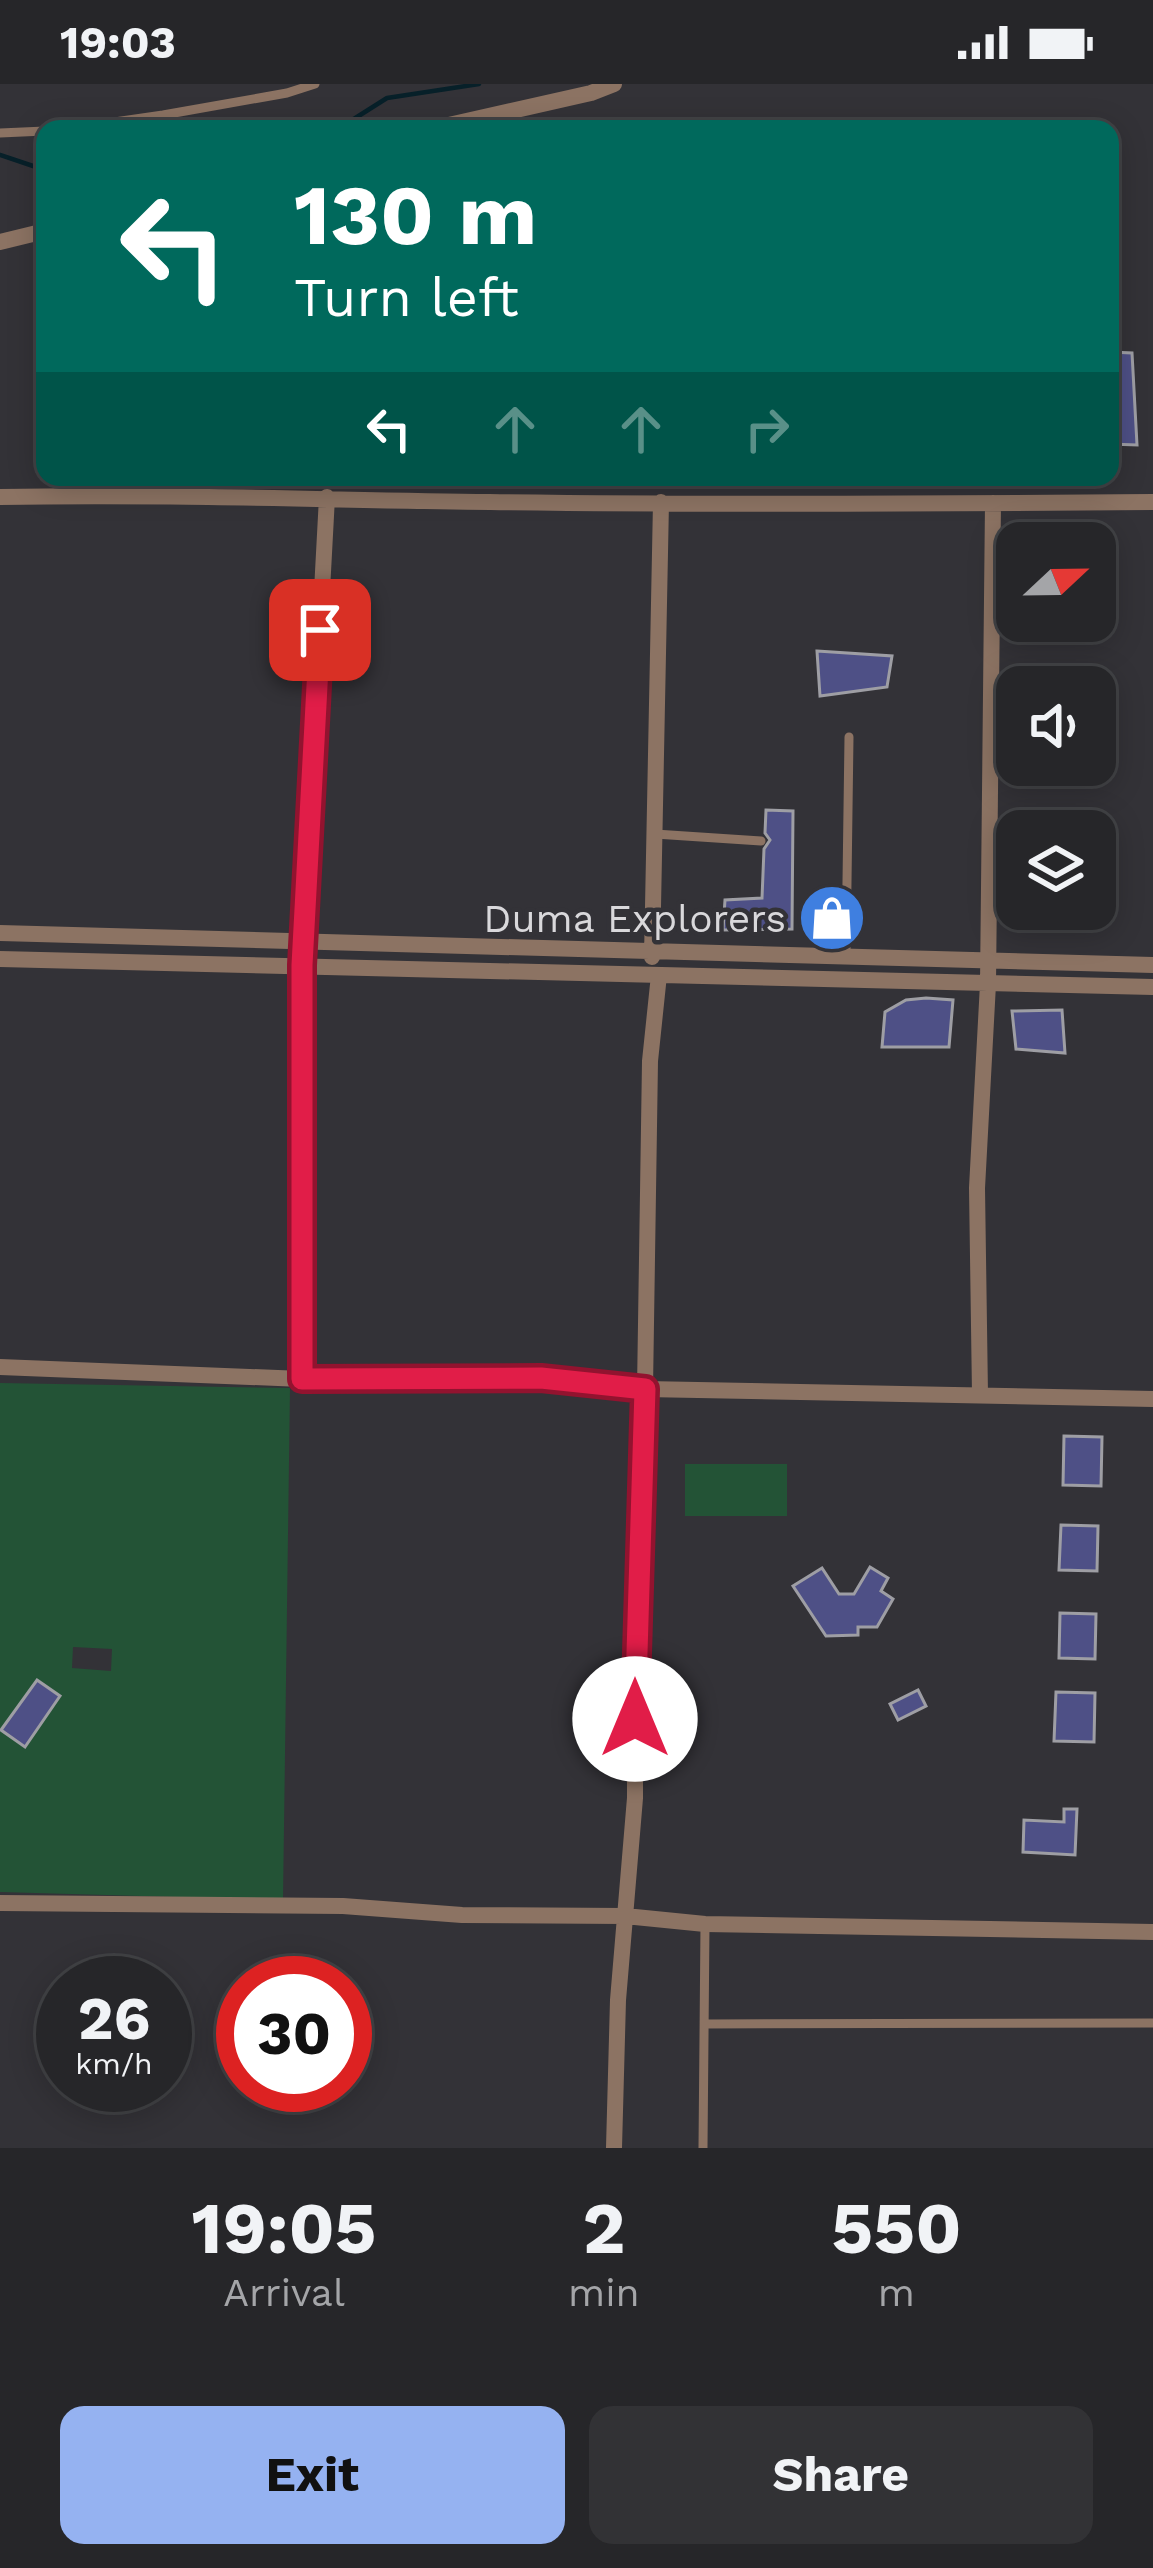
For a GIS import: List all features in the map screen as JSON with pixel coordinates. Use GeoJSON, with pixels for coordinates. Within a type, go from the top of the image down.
{"type":"FeatureCollection","features":[{"type":"Feature","properties":{"kind":"street"},"geometry":{"type":"LineString","coordinates":[[471,120],[614,84]]}},
{"type":"Feature","properties":{"kind":"street"},"geometry":{"type":"LineString","coordinates":[[0,242],[36,233]]}},
{"type":"Feature","properties":{"kind":"street"},"geometry":{"type":"LineString","coordinates":[[0,496],[1153,502]]}},
{"type":"Feature","properties":{"kind":"street"},"geometry":{"type":"LineString","coordinates":[[302,1379],[302,965],[327,497]]}},
{"type":"Feature","properties":{"kind":"street"},"geometry":{"type":"LineString","coordinates":[[614,2148],[618,2000],[635,1798],[661,502]]}},
{"type":"Feature","properties":{"kind":"street"},"geometry":{"type":"LineString","coordinates":[[980,1394],[977,1188],[988,984],[993,503]]}},
{"type":"Feature","properties":{"kind":"street"},"geometry":{"type":"LineString","coordinates":[[0,933],[1153,965]]}},
{"type":"Feature","properties":{"kind":"street"},"geometry":{"type":"LineString","coordinates":[[0,959],[1153,987]]}},
{"type":"Feature","properties":{"kind":"street"},"geometry":{"type":"LineString","coordinates":[[0,1367],[302,1379],[541,1378],[645,1389],[1153,1399]]}},
{"type":"Feature","properties":{"kind":"street"},"geometry":{"type":"LineString","coordinates":[[0,1903],[343,1906],[462,1915],[626,1916],[705,1924],[1153,1932]]}},
{"type":"Feature","properties":{"kind":"lane"},"geometry":{"type":"LineString","coordinates":[[128,120],[315,84]]}},
{"type":"Feature","properties":{"kind":"lane"},"geometry":{"type":"LineString","coordinates":[[0,134],[36,132]]}},
{"type":"Feature","properties":{"kind":"lane"},"geometry":{"type":"LineString","coordinates":[[846,954],[848,736]]}},
{"type":"Feature","properties":{"kind":"lane"},"geometry":{"type":"LineString","coordinates":[[655,834],[760,841]]}},
{"type":"Feature","properties":{"kind":"lane"},"geometry":{"type":"LineString","coordinates":[[703,2148],[705,1924]]}},
{"type":"Feature","properties":{"kind":"lane"},"geometry":{"type":"LineString","coordinates":[[705,2024],[1153,2023]]}},
{"type":"Feature","properties":{"kind":"green space"},"geometry":{"type":"Polygon","coordinates":[[[0,1383],[290,1388],[283,1900],[0,1892],[0,1383]],[[73,1647],[72,1668],[111,1671],[112,1649],[73,1647]],[[36,1680],[2,1730],[24,1746],[60,1697],[36,1680]]]}},
{"type":"Feature","properties":{"kind":"green space"},"geometry":{"type":"Polygon","coordinates":[[[685,1464],[787,1464],[787,1516],[685,1516],[685,1464]]]}},
{"type":"Feature","properties":{"kind":"building"},"geometry":{"type":"Polygon","coordinates":[[[1119,352],[1132,353],[1137,445],[1119,444],[1119,352]]]}},
{"type":"Feature","properties":{"kind":"building"},"geometry":{"type":"Polygon","coordinates":[[[817,651],[892,656],[887,687],[820,696],[817,651]]]}},
{"type":"Feature","properties":{"kind":"building"},"geometry":{"type":"Polygon","coordinates":[[[766,810],[793,811],[792,929],[723,930],[725,900],[762,898],[764,849],[770,840],[765,833],[766,810]]]}},
{"type":"Feature","properties":{"kind":"building"},"geometry":{"type":"Polygon","coordinates":[[[906,1000],[953,1000],[949,1047],[882,1047],[885,1012],[906,1000]]]}},
{"type":"Feature","properties":{"kind":"building"},"geometry":{"type":"Polygon","coordinates":[[[1062,1010],[1065,1053],[1016,1049],[1012,1011],[1062,1010]]]}},
{"type":"Feature","properties":{"kind":"building"},"geometry":{"type":"Polygon","coordinates":[[[1064,1436],[1102,1437],[1101,1486],[1063,1485],[1064,1436]]]}},
{"type":"Feature","properties":{"kind":"building"},"geometry":{"type":"Polygon","coordinates":[[[1061,1525],[1098,1526],[1097,1571],[1059,1570],[1061,1525]]]}},
{"type":"Feature","properties":{"kind":"building"},"geometry":{"type":"Polygon","coordinates":[[[870,1567],[888,1578],[881,1591],[893,1599],[877,1627],[858,1627],[858,1635],[826,1636],[793,1586],[822,1568],[839,1594],[854,1594],[870,1567]]]}},
{"type":"Feature","properties":{"kind":"building"},"geometry":{"type":"Polygon","coordinates":[[[1060,1613],[1096,1614],[1095,1659],[1059,1658],[1060,1613]]]}},
{"type":"Feature","properties":{"kind":"building"},"geometry":{"type":"Polygon","coordinates":[[[37,1680],[60,1696],[25,1747],[1,1730],[37,1680]]]}},
{"type":"Feature","properties":{"kind":"building"},"geometry":{"type":"Polygon","coordinates":[[[918,1690],[926,1706],[898,1720],[890,1704],[918,1690]]]}},
{"type":"Feature","properties":{"kind":"building"},"geometry":{"type":"Polygon","coordinates":[[[1056,1692],[1095,1693],[1094,1742],[1054,1741],[1056,1692]]]}},
{"type":"Feature","properties":{"kind":"building"},"geometry":{"type":"Polygon","coordinates":[[[1064,1809],[1077,1809],[1075,1855],[1023,1852],[1024,1820],[1064,1822],[1064,1809]]]}},
{"type":"Feature","properties":{"kind":"waterway"},"geometry":{"type":"LineString","coordinates":[[352,120],[387,98],[479,84]]}},
{"type":"Feature","properties":{"kind":"waterway"},"geometry":{"type":"LineString","coordinates":[[0,155],[36,167]]}},
{"type":"Feature","properties":{"kind":"place","name":"Duma Explorers"},"geometry":{"type":"Point","coordinates":[832,918]}},
{"type":"Feature","properties":{"kind":"route"},"geometry":{"type":"LineString","coordinates":[[320,630],[302,965],[302,1379],[541,1378],[645,1389],[635,1719]]}}]}
